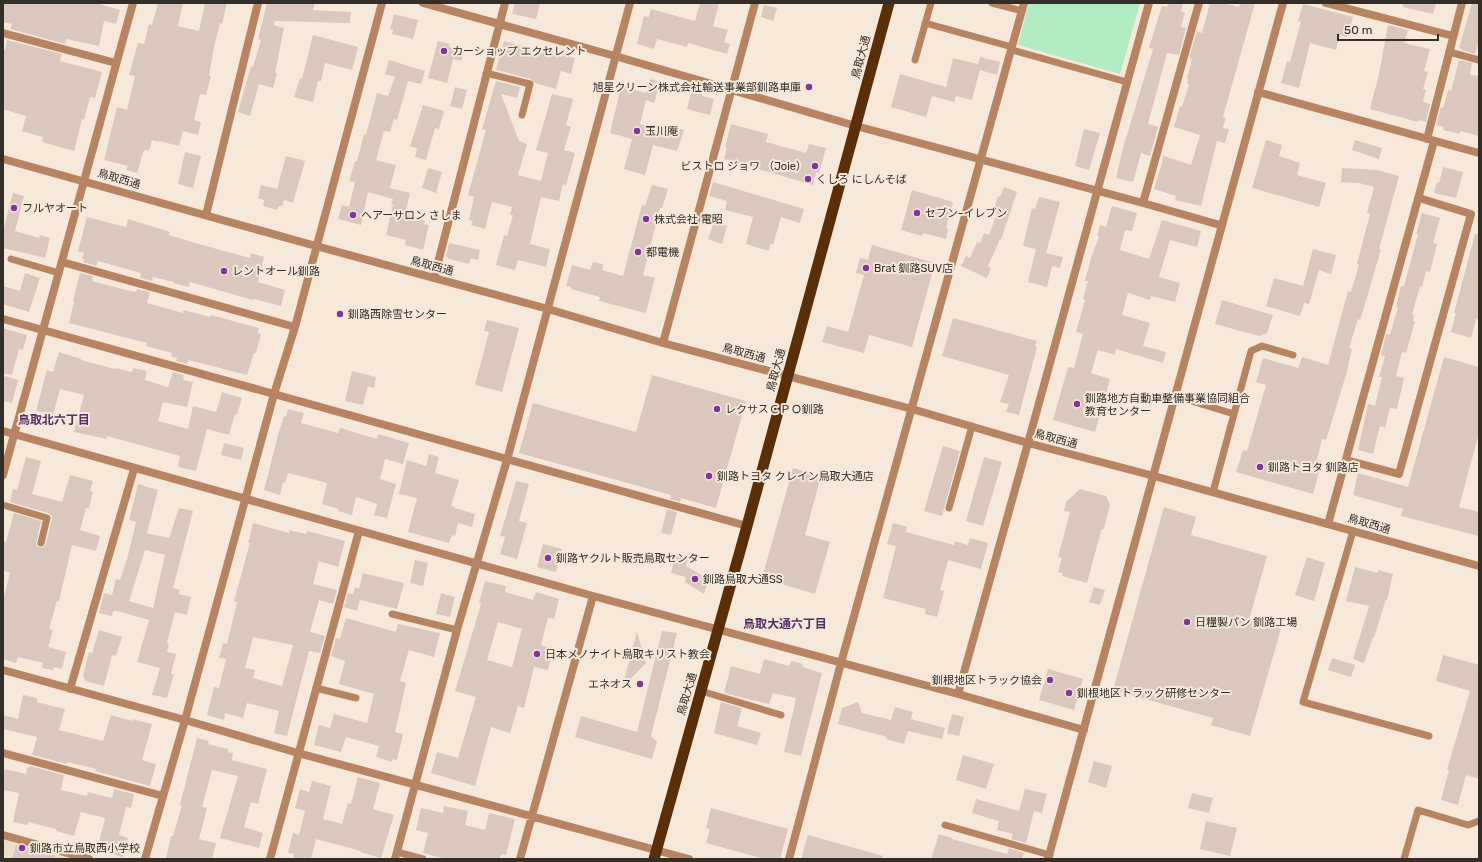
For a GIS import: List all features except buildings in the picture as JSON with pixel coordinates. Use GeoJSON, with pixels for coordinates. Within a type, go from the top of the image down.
{"type":"FeatureCollection","features":[{"type":"Feature","properties":{"kind":"highway","name":"鳥取大通"},"geometry":{"type":"LineString","coordinates":[[656,855],[889,3]]}},
{"type":"Feature","properties":{"kind":"street"},"geometry":{"type":"LineString","coordinates":[[3,475],[133,3]]}},
{"type":"Feature","properties":{"kind":"street"},"geometry":{"type":"LineString","coordinates":[[206,215],[258,3]]}},
{"type":"Feature","properties":{"kind":"street"},"geometry":{"type":"LineString","coordinates":[[145,859],[294,327],[382,3]]}},
{"type":"Feature","properties":{"kind":"street"},"geometry":{"type":"LineString","coordinates":[[423,3],[615,56],[856,126],[1144,203],[1220,225]]}},
{"type":"Feature","properties":{"kind":"street"},"geometry":{"type":"LineString","coordinates":[[434,278],[505,3]]}},
{"type":"Feature","properties":{"kind":"street"},"geometry":{"type":"LineString","coordinates":[[396,855],[456,630],[507,460],[630,3]]}},
{"type":"Feature","properties":{"kind":"street"},"geometry":{"type":"LineString","coordinates":[[663,343],[755,3]]}},
{"type":"Feature","properties":{"kind":"street"},"geometry":{"type":"LineString","coordinates":[[958,694],[1149,3]]}},
{"type":"Feature","properties":{"kind":"street"},"geometry":{"type":"LineString","coordinates":[[1144,203],[1199,3]]}},
{"type":"Feature","properties":{"kind":"street"},"geometry":{"type":"LineString","coordinates":[[1049,857],[1154,476],[1220,225],[1282,3]]}},
{"type":"Feature","properties":{"kind":"street"},"geometry":{"type":"LineString","coordinates":[[1326,3],[1454,36]]}},
{"type":"Feature","properties":{"kind":"street"},"geometry":{"type":"LineString","coordinates":[[1328,524],[1419,198],[1430,140],[1462,3]]}},
{"type":"Feature","properties":{"kind":"street"},"geometry":{"type":"LineString","coordinates":[[788,859],[1023,7]]}},
{"type":"Feature","properties":{"kind":"street"},"geometry":{"type":"LineString","coordinates":[[3,33],[116,63]]}},
{"type":"Feature","properties":{"kind":"street"},"geometry":{"type":"LineString","coordinates":[[1258,92],[1479,153]]}},
{"type":"Feature","properties":{"kind":"street","name":"鳥取西通"},"geometry":{"type":"LineString","coordinates":[[3,159],[548,309],[663,343],[912,409],[1028,443],[1213,492],[1479,566]]}},
{"type":"Feature","properties":{"kind":"street"},"geometry":{"type":"LineString","coordinates":[[1346,460],[1399,474],[1438,338],[1471,214],[1419,198]]}},
{"type":"Feature","properties":{"kind":"street"},"geometry":{"type":"LineString","coordinates":[[62,262],[294,327]]}},
{"type":"Feature","properties":{"kind":"street"},"geometry":{"type":"LineString","coordinates":[[3,319],[747,526]]}},
{"type":"Feature","properties":{"kind":"street"},"geometry":{"type":"LineString","coordinates":[[3,431],[134,469],[718,631],[958,694],[1084,730]]}},
{"type":"Feature","properties":{"kind":"street"},"geometry":{"type":"LineString","coordinates":[[70,689],[134,469]]}},
{"type":"Feature","properties":{"kind":"street"},"geometry":{"type":"LineString","coordinates":[[270,859],[360,531]]}},
{"type":"Feature","properties":{"kind":"street"},"geometry":{"type":"LineString","coordinates":[[520,859],[593,596]]}},
{"type":"Feature","properties":{"kind":"street"},"geometry":{"type":"LineString","coordinates":[[3,670],[532,817],[656,855],[688,859]]}},
{"type":"Feature","properties":{"kind":"street"},"geometry":{"type":"LineString","coordinates":[[3,753],[163,796]]}},
{"type":"Feature","properties":{"kind":"street"},"geometry":{"type":"LineString","coordinates":[[3,836],[89,859]]}},
{"type":"Feature","properties":{"kind":"lane"},"geometry":{"type":"LineString","coordinates":[[915,60],[931,3]]}},
{"type":"Feature","properties":{"kind":"lane"},"geometry":{"type":"LineString","coordinates":[[992,3],[1023,7]]}},
{"type":"Feature","properties":{"kind":"lane"},"geometry":{"type":"LineString","coordinates":[[925,23],[1127,82]]}},
{"type":"Feature","properties":{"kind":"lane"},"geometry":{"type":"LineString","coordinates":[[1450,52],[1479,60]]}},
{"type":"Feature","properties":{"kind":"lane"},"geometry":{"type":"LineString","coordinates":[[486,73],[530,84],[522,115]]}},
{"type":"Feature","properties":{"kind":"lane"},"geometry":{"type":"LineString","coordinates":[[11,259],[59,273]]}},
{"type":"Feature","properties":{"kind":"lane"},"geometry":{"type":"LineString","coordinates":[[1213,492],[1251,351],[1262,346],[1293,355]]}},
{"type":"Feature","properties":{"kind":"lane"},"geometry":{"type":"LineString","coordinates":[[1175,396],[1234,414]]}},
{"type":"Feature","properties":{"kind":"lane"},"geometry":{"type":"LineString","coordinates":[[949,508],[972,426]]}},
{"type":"Feature","properties":{"kind":"lane"},"geometry":{"type":"LineString","coordinates":[[3,505],[47,518],[41,543]]}},
{"type":"Feature","properties":{"kind":"lane"},"geometry":{"type":"LineString","coordinates":[[1353,531],[1303,702],[1429,736]]}},
{"type":"Feature","properties":{"kind":"lane"},"geometry":{"type":"LineString","coordinates":[[392,614],[456,630]]}},
{"type":"Feature","properties":{"kind":"lane"},"geometry":{"type":"LineString","coordinates":[[316,688],[356,698]]}},
{"type":"Feature","properties":{"kind":"lane"},"geometry":{"type":"LineString","coordinates":[[701,691],[781,715]]}},
{"type":"Feature","properties":{"kind":"lane"},"geometry":{"type":"LineString","coordinates":[[1404,859],[1418,810],[1468,825],[1479,821]]}},
{"type":"Feature","properties":{"kind":"lane"},"geometry":{"type":"LineString","coordinates":[[945,825],[1049,857]]}},
{"type":"Feature","properties":{"kind":"lane"},"geometry":{"type":"LineString","coordinates":[[396,855],[423,859]]}},
{"type":"Feature","properties":{"kind":"shaded area","name":"釧路市立鳥取西小学校"},"geometry":{"type":"Polygon","coordinates":[[[3,838],[80,859],[3,859],[3,838]]]}},
{"type":"Feature","properties":{"kind":"green space"},"geometry":{"type":"Polygon","coordinates":[[[1029,3],[1140,3],[1120,74],[1018,45],[1029,3]]]}},
{"type":"Feature","properties":{"kind":"place","name":"カーショップ エクセレント"},"geometry":{"type":"Point","coordinates":[444,51]}},
{"type":"Feature","properties":{"kind":"place","name":"旭星クリーン株式会社輸送事業部釧路車庫"},"geometry":{"type":"Point","coordinates":[809,87]}},
{"type":"Feature","properties":{"kind":"place","name":"玉川庵"},"geometry":{"type":"Point","coordinates":[637,131]}},
{"type":"Feature","properties":{"kind":"place","name":"ビストロ ジョワ （Joie）"},"geometry":{"type":"Point","coordinates":[815,166]}},
{"type":"Feature","properties":{"kind":"place","name":"くしろ にしんそば"},"geometry":{"type":"Point","coordinates":[808,179]}},
{"type":"Feature","properties":{"kind":"place","name":"フルヤオート"},"geometry":{"type":"Point","coordinates":[14,208]}},
{"type":"Feature","properties":{"kind":"place","name":"セブン-イレブン"},"geometry":{"type":"Point","coordinates":[917,213]}},
{"type":"Feature","properties":{"kind":"place","name":"ヘアーサロン さしま"},"geometry":{"type":"Point","coordinates":[353,215]}},
{"type":"Feature","properties":{"kind":"place","name":"株式会社 電昭"},"geometry":{"type":"Point","coordinates":[646,219]}},
{"type":"Feature","properties":{"kind":"place","name":"都電機"},"geometry":{"type":"Point","coordinates":[638,252]}},
{"type":"Feature","properties":{"kind":"place","name":"Brat 釧路SUV店"},"geometry":{"type":"Point","coordinates":[866,268]}},
{"type":"Feature","properties":{"kind":"place","name":"レントオール釧路"},"geometry":{"type":"Point","coordinates":[224,271]}},
{"type":"Feature","properties":{"kind":"place","name":"釧路西除雪センター"},"geometry":{"type":"Point","coordinates":[340,314]}},
{"type":"Feature","properties":{"kind":"place","name":"釧路地方自動車整備事業協同組合 教育センター"},"geometry":{"type":"Point","coordinates":[1077,404]}},
{"type":"Feature","properties":{"kind":"place","name":"レクサスＣＰＯ釧路"},"geometry":{"type":"Point","coordinates":[717,409]}},
{"type":"Feature","properties":{"kind":"place","name":"釧路トヨタ 釧路店"},"geometry":{"type":"Point","coordinates":[1260,467]}},
{"type":"Feature","properties":{"kind":"place","name":"釧路トヨタ クレイン鳥取大通店"},"geometry":{"type":"Point","coordinates":[709,476]}},
{"type":"Feature","properties":{"kind":"place","name":"釧路ヤクルト販売鳥取センター"},"geometry":{"type":"Point","coordinates":[548,558]}},
{"type":"Feature","properties":{"kind":"place","name":"釧路鳥取大通SS"},"geometry":{"type":"Point","coordinates":[695,579]}},
{"type":"Feature","properties":{"kind":"place","name":"日糧製パン 釧路工場"},"geometry":{"type":"Point","coordinates":[1187,622]}},
{"type":"Feature","properties":{"kind":"place","name":"日本メノナイト鳥取キリスト教会"},"geometry":{"type":"Point","coordinates":[537,654]}},
{"type":"Feature","properties":{"kind":"place","name":"釧根地区トラック協会"},"geometry":{"type":"Point","coordinates":[1050,680]}},
{"type":"Feature","properties":{"kind":"place","name":"エネオス"},"geometry":{"type":"Point","coordinates":[640,684]}},
{"type":"Feature","properties":{"kind":"place","name":"釧根地区トラック研修センター"},"geometry":{"type":"Point","coordinates":[1069,693]}},
{"type":"Feature","properties":{"kind":"place","name":"釧路市立鳥取西小学校"},"geometry":{"type":"Point","coordinates":[22,848]}},
{"type":"Feature","properties":{"kind":"district","name":"鳥取北六丁目"},"geometry":{"type":"Point","coordinates":[54,420]}},
{"type":"Feature","properties":{"kind":"district","name":"鳥取大通六丁目"},"geometry":{"type":"Point","coordinates":[785,624]}}]}
